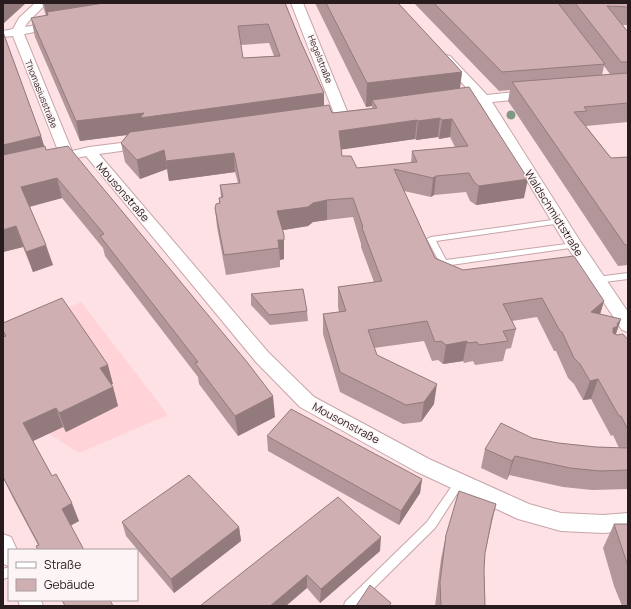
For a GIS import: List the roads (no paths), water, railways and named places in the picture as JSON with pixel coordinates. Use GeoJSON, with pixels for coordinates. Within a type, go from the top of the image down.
{"type":"FeatureCollection","features":[{"type":"Feature","properties":{"kind":"street"},"geometry":{"type":"LineString","coordinates":[[17,32],[23,20],[41,3]]}},
{"type":"Feature","properties":{"kind":"street","name":"Hegelstraße"},"geometry":{"type":"LineString","coordinates":[[297,3],[342,116]]}},
{"type":"Feature","properties":{"kind":"street"},"geometry":{"type":"LineString","coordinates":[[3,34],[70,23]]}},
{"type":"Feature","properties":{"kind":"street","name":"Thomasiusstraße"},"geometry":{"type":"LineString","coordinates":[[17,32],[67,156]]}},
{"type":"Feature","properties":{"kind":"street","name":"Waldschmidtstraße"},"geometry":{"type":"LineString","coordinates":[[436,48],[483,98],[574,245],[628,326]]}},
{"type":"Feature","properties":{"kind":"street"},"geometry":{"type":"LineString","coordinates":[[445,103],[544,93]]}},
{"type":"Feature","properties":{"kind":"street"},"geometry":{"type":"LineString","coordinates":[[327,118],[358,114]]}},
{"type":"Feature","properties":{"kind":"street"},"geometry":{"type":"LineString","coordinates":[[38,163],[90,151],[156,142]]}},
{"type":"Feature","properties":{"kind":"street","name":"Mousonstraße"},"geometry":{"type":"LineString","coordinates":[[90,151],[262,357],[307,402],[422,465],[525,512],[561,522],[603,524],[628,522]]}},
{"type":"Feature","properties":{"kind":"street"},"geometry":{"type":"LineString","coordinates":[[3,544],[8,554]]}},
{"type":"Feature","properties":{"kind":"lane"},"geometry":{"type":"LineString","coordinates":[[559,221],[431,239],[444,263],[574,245]]}},
{"type":"Feature","properties":{"kind":"lane"},"geometry":{"type":"LineString","coordinates":[[597,280],[628,276]]}},
{"type":"Feature","properties":{"kind":"lane"},"geometry":{"type":"LineString","coordinates":[[349,606],[431,525],[459,483]]}}]}
